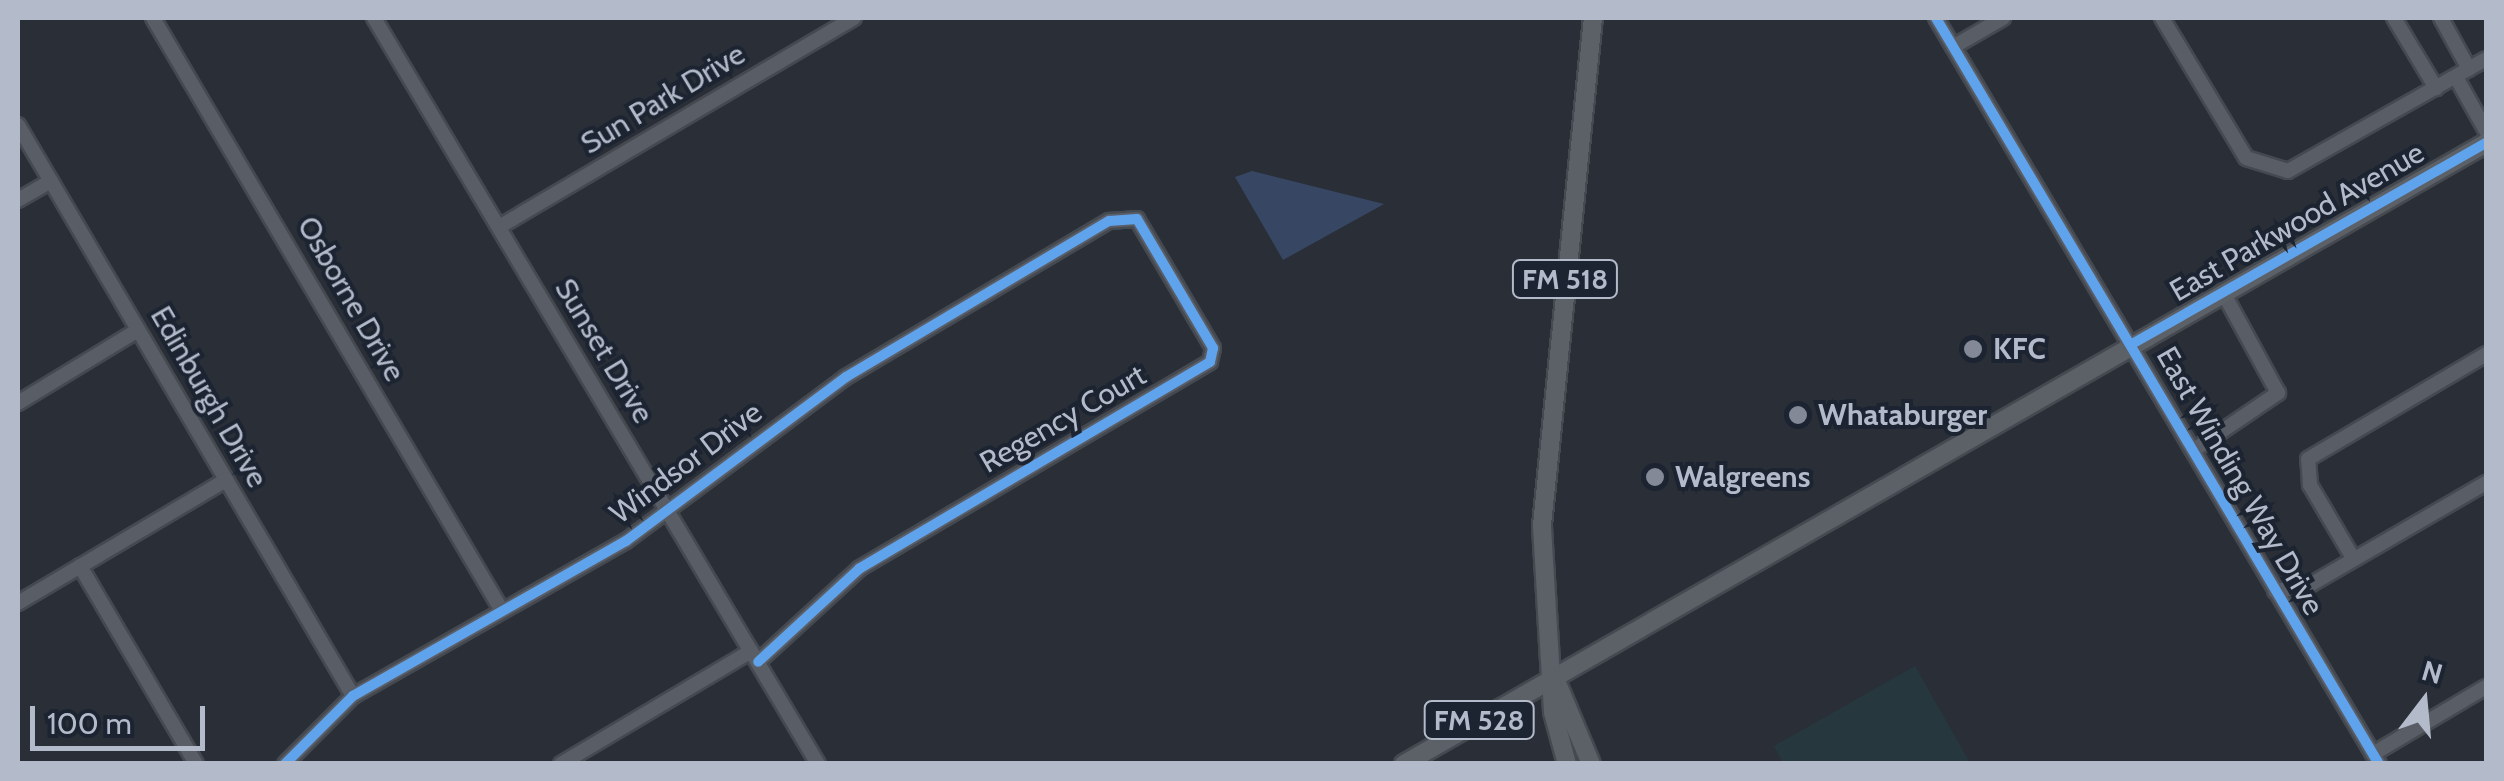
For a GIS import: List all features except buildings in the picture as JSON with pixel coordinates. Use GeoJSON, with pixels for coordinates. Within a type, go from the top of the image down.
{"type":"FeatureCollection","features":[{"type":"Feature","properties":{"kind":"main road","name":"FM 518"},"geometry":{"type":"LineString","coordinates":[[1567,764],[1542,568],[1546,466],[1593,18]]}},
{"type":"Feature","properties":{"kind":"main road","name":"East Parkwood Avenue"},"geometry":{"type":"LineString","coordinates":[[1553,676],[2486,143]]}},
{"type":"Feature","properties":{"kind":"main road","name":"FM 518"},"geometry":{"type":"LineString","coordinates":[[1553,676],[1591,764]]}},
{"type":"Feature","properties":{"kind":"main road","name":"FM 528"},"geometry":{"type":"LineString","coordinates":[[1404,764],[1553,676]]}},
{"type":"Feature","properties":{"kind":"street","name":"Osborne Drive"},"geometry":{"type":"LineString","coordinates":[[154,18],[501,609]]}},
{"type":"Feature","properties":{"kind":"street","name":"Sunset Drive"},"geometry":{"type":"LineString","coordinates":[[374,18],[818,764]]}},
{"type":"Feature","properties":{"kind":"street","name":"Sun Park Drive"},"geometry":{"type":"LineString","coordinates":[[499,227],[854,18]]}},
{"type":"Feature","properties":{"kind":"street","name":"East Winding Way Drive"},"geometry":{"type":"LineString","coordinates":[[1936,18],[2376,759]]}},
{"type":"Feature","properties":{"kind":"street"},"geometry":{"type":"LineString","coordinates":[[1953,47],[2003,18]]}},
{"type":"Feature","properties":{"kind":"street"},"geometry":{"type":"LineString","coordinates":[[2162,18],[2246,158],[2288,170],[2486,59]]}},
{"type":"Feature","properties":{"kind":"street"},"geometry":{"type":"LineString","coordinates":[[2394,18],[2436,88]]}},
{"type":"Feature","properties":{"kind":"street"},"geometry":{"type":"LineString","coordinates":[[2442,18],[2486,132]]}},
{"type":"Feature","properties":{"kind":"street","name":"Edinburgh Drive"},"geometry":{"type":"LineString","coordinates":[[18,125],[353,696]]}},
{"type":"Feature","properties":{"kind":"street"},"geometry":{"type":"LineString","coordinates":[[18,200],[50,181]]}},
{"type":"Feature","properties":{"kind":"street","name":"Regency Court"},"geometry":{"type":"LineString","coordinates":[[561,764],[754,657],[859,569],[1210,362],[1214,348],[1137,219],[1109,221],[1075,242]]}},
{"type":"Feature","properties":{"kind":"street","name":"Windsor Drive"},"geometry":{"type":"LineString","coordinates":[[286,764],[353,696],[668,512],[846,377],[1075,242]]}},
{"type":"Feature","properties":{"kind":"street"},"geometry":{"type":"LineString","coordinates":[[2194,450],[2278,393],[2224,292]]}},
{"type":"Feature","properties":{"kind":"street"},"geometry":{"type":"LineString","coordinates":[[18,403],[138,330]]}},
{"type":"Feature","properties":{"kind":"street"},"geometry":{"type":"LineString","coordinates":[[2354,558],[2310,485],[2308,460],[2486,354]]}},
{"type":"Feature","properties":{"kind":"street"},"geometry":{"type":"LineString","coordinates":[[18,603],[226,480]]}},
{"type":"Feature","properties":{"kind":"street"},"geometry":{"type":"LineString","coordinates":[[2275,591],[2308,586],[2486,483]]}},
{"type":"Feature","properties":{"kind":"street"},"geometry":{"type":"LineString","coordinates":[[80,566],[196,764]]}},
{"type":"Feature","properties":{"kind":"street"},"geometry":{"type":"LineString","coordinates":[[2290,614],[2308,586]]}},
{"type":"Feature","properties":{"kind":"street"},"geometry":{"type":"LineString","coordinates":[[2376,759],[2486,687]]}},
{"type":"Feature","properties":{"kind":"shaded area"},"geometry":{"type":"Polygon","coordinates":[[[1915,666],[1970,763],[1783,763],[1774,746],[1915,666]]]}},
{"type":"Feature","properties":{"kind":"water"},"geometry":{"type":"Polygon","coordinates":[[[1252,171],[1384,204],[1283,260],[1235,177],[1252,171]]]}},
{"type":"Feature","properties":{"kind":"cycle path"},"geometry":{"type":"LineString","coordinates":[[1936,18],[2379,764]]}},
{"type":"Feature","properties":{"kind":"cycle path"},"geometry":{"type":"LineString","coordinates":[[2132,344],[2486,143]]}},
{"type":"Feature","properties":{"kind":"cycle path"},"geometry":{"type":"LineString","coordinates":[[285,764],[353,696],[626,541],[846,377],[1109,221],[1137,219],[1213,348],[1210,362],[859,569],[758,662]]}},
{"type":"Feature","properties":{"kind":"place","name":"KFC"},"geometry":{"type":"Point","coordinates":[1973,349]}},
{"type":"Feature","properties":{"kind":"place","name":"Whataburger"},"geometry":{"type":"Point","coordinates":[1798,415]}},
{"type":"Feature","properties":{"kind":"place","name":"Walgreens"},"geometry":{"type":"Point","coordinates":[1655,477]}}]}
